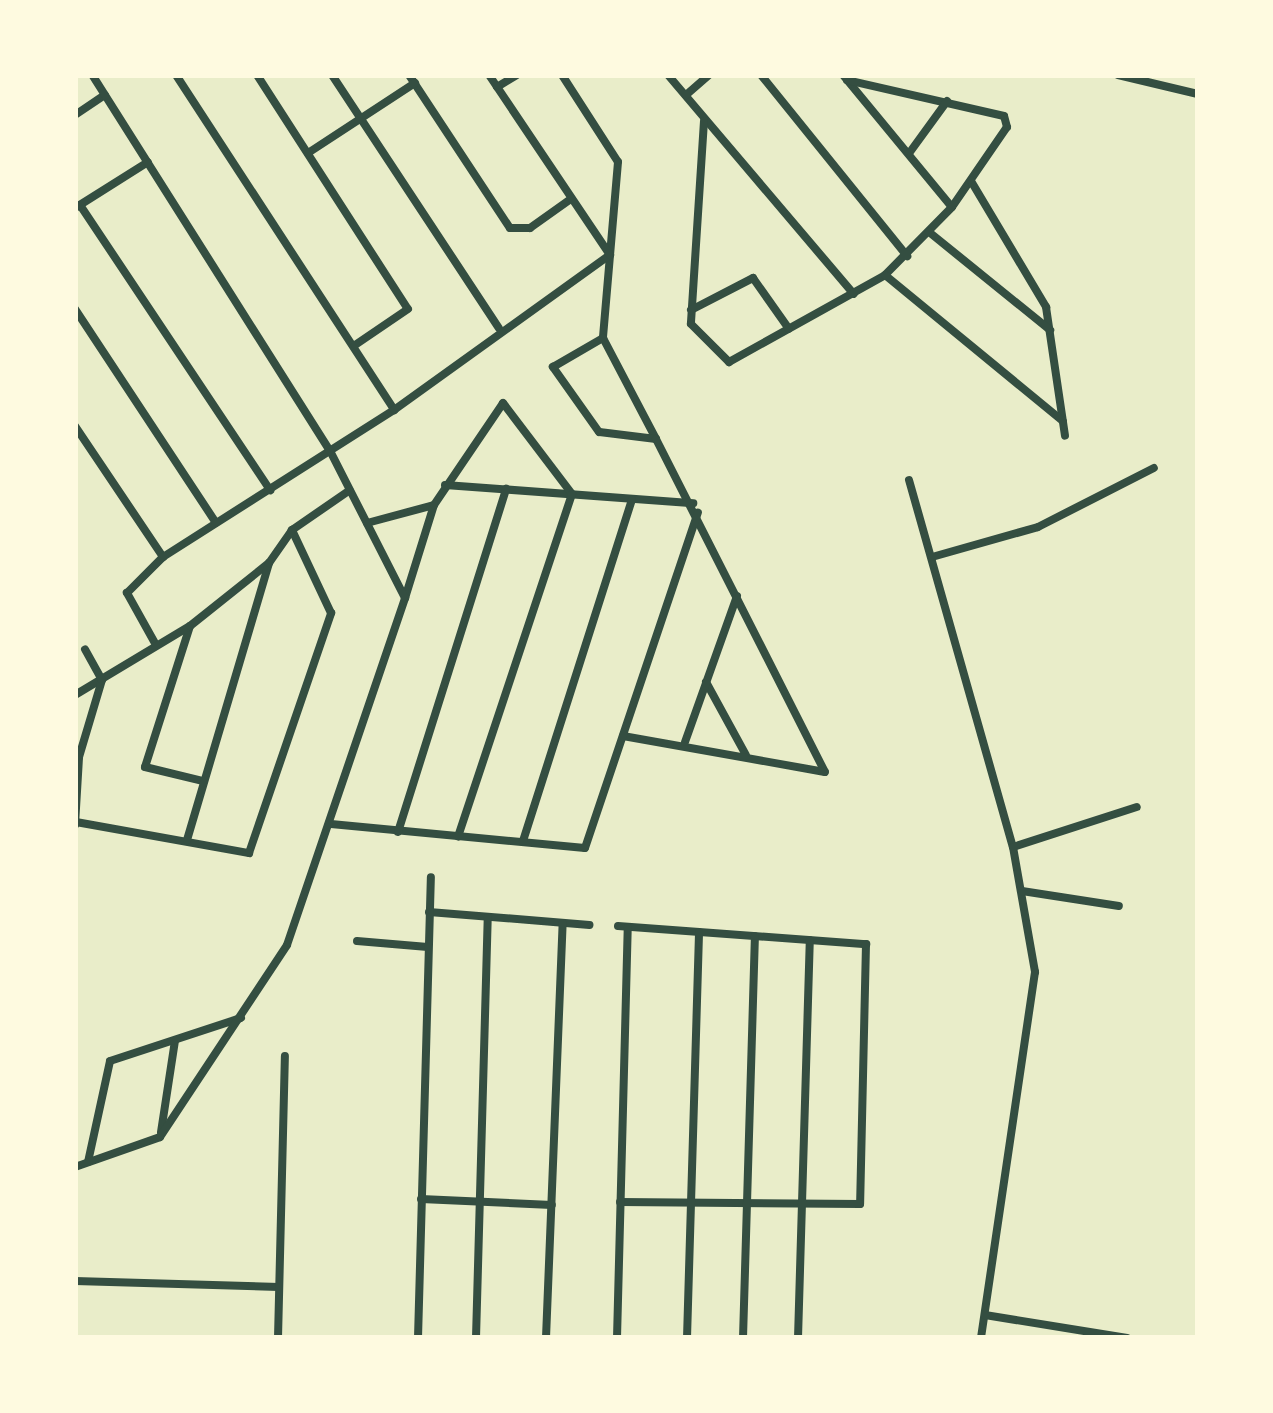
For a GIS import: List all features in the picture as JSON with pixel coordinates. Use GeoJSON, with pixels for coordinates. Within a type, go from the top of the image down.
{"type":"FeatureCollection","features":[{"type":"Feature","properties":{"kind":"street"},"geometry":{"type":"LineString","coordinates":[[92,75],[330,451],[404,598]]}},
{"type":"Feature","properties":{"kind":"street"},"geometry":{"type":"LineString","coordinates":[[176,75],[394,410]]}},
{"type":"Feature","properties":{"kind":"street"},"geometry":{"type":"LineString","coordinates":[[257,75],[408,309],[355,345]]}},
{"type":"Feature","properties":{"kind":"street"},"geometry":{"type":"LineString","coordinates":[[332,75],[499,328]]}},
{"type":"Feature","properties":{"kind":"street"},"geometry":{"type":"LineString","coordinates":[[490,75],[568,201],[610,255]]}},
{"type":"Feature","properties":{"kind":"street"},"geometry":{"type":"LineString","coordinates":[[497,87],[517,75]]}},
{"type":"Feature","properties":{"kind":"street"},"geometry":{"type":"LineString","coordinates":[[562,75],[618,162],[602,338],[696,508],[825,772],[685,742],[623,736]]}},
{"type":"Feature","properties":{"kind":"street"},"geometry":{"type":"LineString","coordinates":[[668,75],[854,294]]}},
{"type":"Feature","properties":{"kind":"street"},"geometry":{"type":"LineString","coordinates":[[686,95],[709,75]]}},
{"type":"Feature","properties":{"kind":"street"},"geometry":{"type":"LineString","coordinates":[[761,75],[906,256]]}},
{"type":"Feature","properties":{"kind":"street"},"geometry":{"type":"LineString","coordinates":[[1118,75],[1198,94]]}},
{"type":"Feature","properties":{"kind":"street"},"geometry":{"type":"LineString","coordinates":[[1155,84],[1168,75]]}},
{"type":"Feature","properties":{"kind":"street"},"geometry":{"type":"LineString","coordinates":[[704,121],[691,324],[721,362],[885,275],[972,182],[1008,121],[845,78]]}},
{"type":"Feature","properties":{"kind":"street"},"geometry":{"type":"LineString","coordinates":[[845,78],[952,207]]}},
{"type":"Feature","properties":{"kind":"street"},"geometry":{"type":"LineString","coordinates":[[308,154],[412,79],[510,228],[530,228],[568,201]]}},
{"type":"Feature","properties":{"kind":"street"},"geometry":{"type":"LineString","coordinates":[[75,115],[104,96]]}},
{"type":"Feature","properties":{"kind":"street"},"geometry":{"type":"LineString","coordinates":[[910,152],[947,102]]}},
{"type":"Feature","properties":{"kind":"street"},"geometry":{"type":"LineString","coordinates":[[148,162],[77,206],[270,490]]}},
{"type":"Feature","properties":{"kind":"street"},"geometry":{"type":"LineString","coordinates":[[972,182],[1046,307],[1066,436]]}},
{"type":"Feature","properties":{"kind":"street"},"geometry":{"type":"LineString","coordinates":[[929,232],[1050,330]]}},
{"type":"Feature","properties":{"kind":"street"},"geometry":{"type":"LineString","coordinates":[[156,644],[128,593],[162,557],[394,410],[499,328],[610,255]]}},
{"type":"Feature","properties":{"kind":"street"},"geometry":{"type":"LineString","coordinates":[[885,275],[1064,422]]}},
{"type":"Feature","properties":{"kind":"street"},"geometry":{"type":"LineString","coordinates":[[691,310],[753,278],[789,329]]}},
{"type":"Feature","properties":{"kind":"street"},"geometry":{"type":"LineString","coordinates":[[75,308],[216,524]]}},
{"type":"Feature","properties":{"kind":"street"},"geometry":{"type":"LineString","coordinates":[[602,338],[553,368],[600,432],[656,440]]}},
{"type":"Feature","properties":{"kind":"street"},"geometry":{"type":"LineString","coordinates":[[75,1168],[160,1136],[287,945],[331,824],[434,504],[503,403],[572,494]]}},
{"type":"Feature","properties":{"kind":"street"},"geometry":{"type":"LineString","coordinates":[[75,426],[162,557]]}},
{"type":"Feature","properties":{"kind":"street"},"geometry":{"type":"LineString","coordinates":[[932,557],[1038,527],[1154,468]]}},
{"type":"Feature","properties":{"kind":"street"},"geometry":{"type":"LineString","coordinates":[[908,480],[1013,847],[1036,996],[981,1338]]}},
{"type":"Feature","properties":{"kind":"street"},"geometry":{"type":"LineString","coordinates":[[445,485],[696,508]]}},
{"type":"Feature","properties":{"kind":"street"},"geometry":{"type":"LineString","coordinates":[[398,832],[506,489]]}},
{"type":"Feature","properties":{"kind":"street"},"geometry":{"type":"LineString","coordinates":[[187,840],[269,564],[292,530],[350,490]]}},
{"type":"Feature","properties":{"kind":"street"},"geometry":{"type":"LineString","coordinates":[[458,837],[572,494]]}},
{"type":"Feature","properties":{"kind":"street"},"geometry":{"type":"LineString","coordinates":[[523,841],[632,500]]}},
{"type":"Feature","properties":{"kind":"street"},"geometry":{"type":"LineString","coordinates":[[368,522],[434,504]]}},
{"type":"Feature","properties":{"kind":"street"},"geometry":{"type":"LineString","coordinates":[[331,824],[585,848],[696,508]]}},
{"type":"Feature","properties":{"kind":"street"},"geometry":{"type":"LineString","coordinates":[[85,650],[102,680],[79,756],[75,824],[249,853],[331,613],[292,530]]}},
{"type":"Feature","properties":{"kind":"street"},"geometry":{"type":"LineString","coordinates":[[75,695],[190,626],[269,564]]}},
{"type":"Feature","properties":{"kind":"street"},"geometry":{"type":"LineString","coordinates":[[685,742],[738,596]]}},
{"type":"Feature","properties":{"kind":"street"},"geometry":{"type":"LineString","coordinates":[[190,626],[145,767],[204,780]]}},
{"type":"Feature","properties":{"kind":"street"},"geometry":{"type":"LineString","coordinates":[[706,682],[746,756]]}},
{"type":"Feature","properties":{"kind":"street"},"geometry":{"type":"LineString","coordinates":[[1013,847],[1137,808]]}},
{"type":"Feature","properties":{"kind":"street"},"geometry":{"type":"LineString","coordinates":[[418,1338],[431,878]]}},
{"type":"Feature","properties":{"kind":"street"},"geometry":{"type":"LineString","coordinates":[[1022,891],[1119,906]]}},
{"type":"Feature","properties":{"kind":"street"},"geometry":{"type":"LineString","coordinates":[[429,912],[589,925]]}},
{"type":"Feature","properties":{"kind":"street"},"geometry":{"type":"LineString","coordinates":[[476,1338],[488,917]]}},
{"type":"Feature","properties":{"kind":"street"},"geometry":{"type":"LineString","coordinates":[[546,1338],[563,922]]}},
{"type":"Feature","properties":{"kind":"street"},"geometry":{"type":"LineString","coordinates":[[617,1338],[623,927],[866,944],[860,1204],[620,1202]]}},
{"type":"Feature","properties":{"kind":"street"},"geometry":{"type":"LineString","coordinates":[[687,1338],[699,932]]}},
{"type":"Feature","properties":{"kind":"street"},"geometry":{"type":"LineString","coordinates":[[743,1338],[755,936]]}},
{"type":"Feature","properties":{"kind":"street"},"geometry":{"type":"LineString","coordinates":[[798,1338],[810,940]]}},
{"type":"Feature","properties":{"kind":"street"},"geometry":{"type":"LineString","coordinates":[[357,942],[428,947]]}},
{"type":"Feature","properties":{"kind":"street"},"geometry":{"type":"LineString","coordinates":[[88,1162],[110,1061],[241,1018]]}},
{"type":"Feature","properties":{"kind":"street"},"geometry":{"type":"LineString","coordinates":[[160,1136],[175,1040]]}},
{"type":"Feature","properties":{"kind":"street"},"geometry":{"type":"LineString","coordinates":[[278,1338],[285,1056]]}},
{"type":"Feature","properties":{"kind":"street"},"geometry":{"type":"LineString","coordinates":[[421,1199],[552,1205]]}},
{"type":"Feature","properties":{"kind":"street"},"geometry":{"type":"LineString","coordinates":[[75,1281],[279,1287]]}},
{"type":"Feature","properties":{"kind":"street"},"geometry":{"type":"LineString","coordinates":[[985,1315],[1126,1338]]}}]}
